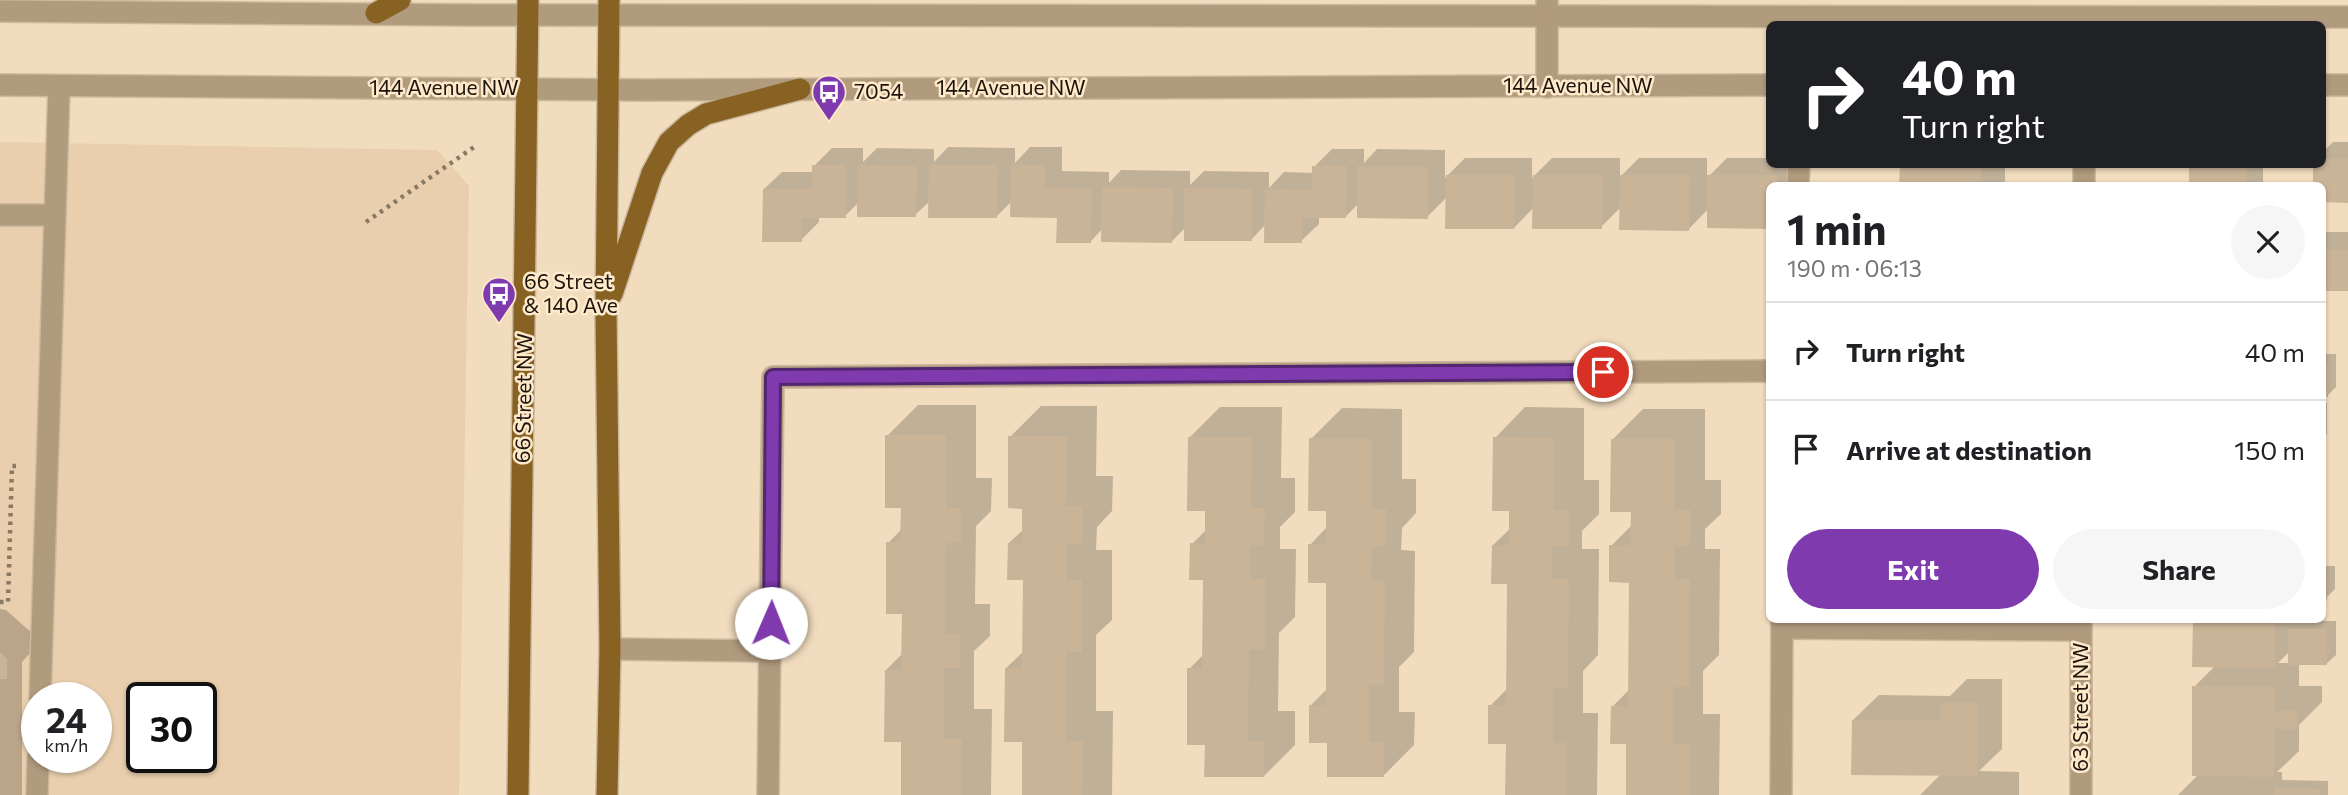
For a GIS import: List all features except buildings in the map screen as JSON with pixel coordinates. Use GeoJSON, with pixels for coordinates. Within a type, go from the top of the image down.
{"type":"FeatureCollection","features":[{"type":"Feature","properties":{"kind":"main road"},"geometry":{"type":"LineString","coordinates":[[376,13],[400,0]]}},
{"type":"Feature","properties":{"kind":"main road","name":"66 Street NW"},"geometry":{"type":"LineString","coordinates":[[518,795],[528,7]]}},
{"type":"Feature","properties":{"kind":"main road"},"geometry":{"type":"LineString","coordinates":[[607,795],[610,649],[606,312],[609,8]]}},
{"type":"Feature","properties":{"kind":"main road"},"geometry":{"type":"LineString","coordinates":[[606,312],[652,173],[669,142],[706,114],[800,89]]}},
{"type":"Feature","properties":{"kind":"street"},"geometry":{"type":"LineString","coordinates":[[0,12],[376,13],[528,7],[1548,8],[2085,21],[2348,18]]}},
{"type":"Feature","properties":{"kind":"street"},"geometry":{"type":"LineString","coordinates":[[1547,86],[1548,8]]}},
{"type":"Feature","properties":{"kind":"street","name":"144 Avenue NW"},"geometry":{"type":"LineString","coordinates":[[0,85],[608,89],[1766,85]]}},
{"type":"Feature","properties":{"kind":"street"},"geometry":{"type":"LineString","coordinates":[[2326,85],[2348,85]]}},
{"type":"Feature","properties":{"kind":"street"},"geometry":{"type":"LineString","coordinates":[[40,682],[59,86]]}},
{"type":"Feature","properties":{"kind":"street"},"geometry":{"type":"LineString","coordinates":[[0,215],[54,215]]}},
{"type":"Feature","properties":{"kind":"street"},"geometry":{"type":"LineString","coordinates":[[768,795],[773,377],[1766,372]]}},
{"type":"Feature","properties":{"kind":"street"},"geometry":{"type":"LineString","coordinates":[[1781,795],[1782,624],[2081,625]]}},
{"type":"Feature","properties":{"kind":"street","name":"63 Street NW"},"geometry":{"type":"LineString","coordinates":[[2081,625],[2081,795]]}},
{"type":"Feature","properties":{"kind":"street"},"geometry":{"type":"LineString","coordinates":[[610,649],[771,650]]}},
{"type":"Feature","properties":{"kind":"street"},"geometry":{"type":"LineString","coordinates":[[37,795],[38,773]]}},
{"type":"Feature","properties":{"kind":"path"},"geometry":{"type":"LineString","coordinates":[[366,222],[474,147]]}},
{"type":"Feature","properties":{"kind":"shaded area"},"geometry":{"type":"Polygon","coordinates":[[[0,142],[437,150],[469,186],[459,795],[0,795],[0,142]]]}},
{"type":"Feature","properties":{"kind":"place","name":"7054"},"geometry":{"type":"Point","coordinates":[829,122]}},
{"type":"Feature","properties":{"kind":"place","name":"66 Street & 140 Ave"},"geometry":{"type":"Point","coordinates":[499,324]}},
{"type":"Feature","properties":{"kind":"route"},"geometry":{"type":"LineString","coordinates":[[771,623],[773,377],[1603,372]]}}]}
